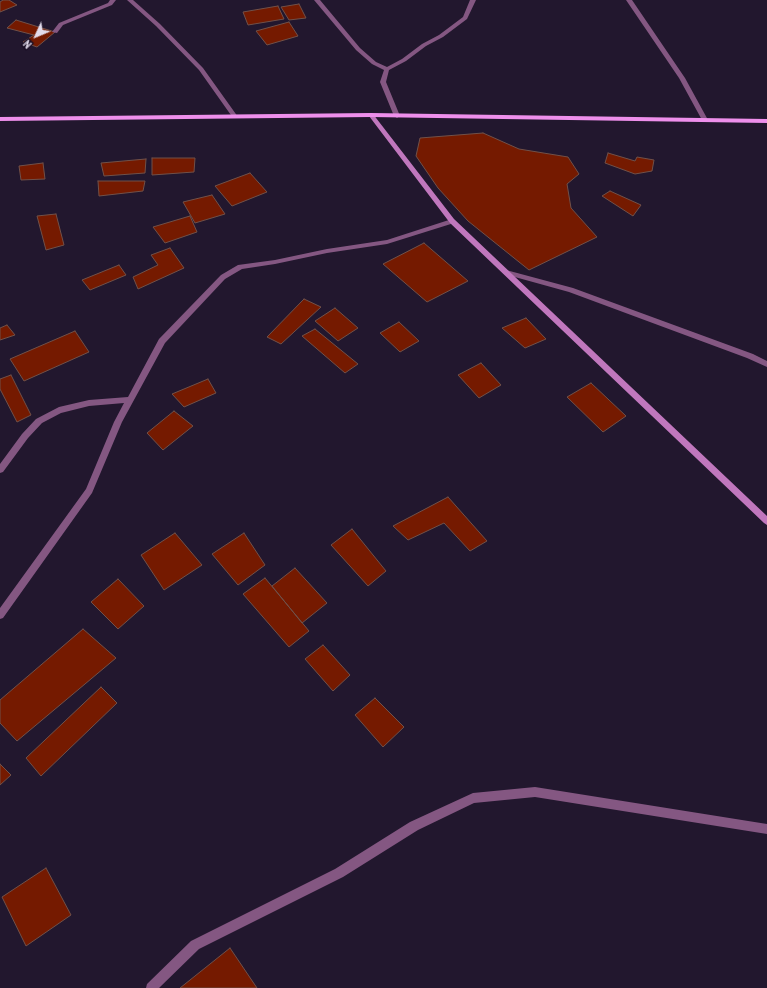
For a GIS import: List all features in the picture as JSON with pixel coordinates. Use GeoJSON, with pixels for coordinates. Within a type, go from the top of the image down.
{"type":"FeatureCollection","features":[{"type":"Feature","properties":{"kind":"main road"},"geometry":{"type":"LineString","coordinates":[[0,119],[370,115],[767,121]]}},
{"type":"Feature","properties":{"kind":"street"},"geometry":{"type":"LineString","coordinates":[[55,32],[61,24],[110,4],[113,0]]}},
{"type":"Feature","properties":{"kind":"street"},"geometry":{"type":"LineString","coordinates":[[130,0],[158,25],[201,69],[236,117]]}},
{"type":"Feature","properties":{"kind":"street"},"geometry":{"type":"LineString","coordinates":[[317,0],[358,49],[374,63],[387,69]]}},
{"type":"Feature","properties":{"kind":"street"},"geometry":{"type":"LineString","coordinates":[[397,116],[383,82],[387,69],[404,60],[424,45],[441,36],[453,27],[464,18],[473,0]]}},
{"type":"Feature","properties":{"kind":"street"},"geometry":{"type":"LineString","coordinates":[[629,0],[682,78],[704,120]]}},
{"type":"Feature","properties":{"kind":"street"},"geometry":{"type":"LineString","coordinates":[[370,115],[452,221],[767,521]]}},
{"type":"Feature","properties":{"kind":"street"},"geometry":{"type":"LineString","coordinates":[[0,615],[89,490],[118,422],[162,341],[223,277],[240,267],[387,242],[452,221]]}},
{"type":"Feature","properties":{"kind":"street"},"geometry":{"type":"LineString","coordinates":[[506,272],[571,290],[750,356],[767,364]]}},
{"type":"Feature","properties":{"kind":"street"},"geometry":{"type":"LineString","coordinates":[[0,470],[39,420],[59,410],[88,403],[130,400]]}},
{"type":"Feature","properties":{"kind":"street"},"geometry":{"type":"LineString","coordinates":[[151,988],[195,945],[339,873],[414,826],[473,798],[535,792],[767,829]]}},
{"type":"Feature","properties":{"kind":"building"},"geometry":{"type":"Polygon","coordinates":[[[3,0],[9,0],[17,5],[0,12],[0,2],[3,0]]]}},
{"type":"Feature","properties":{"kind":"building"},"geometry":{"type":"Polygon","coordinates":[[[299,4],[306,18],[289,20],[281,7],[299,4]]]}},
{"type":"Feature","properties":{"kind":"building"},"geometry":{"type":"Polygon","coordinates":[[[278,6],[284,19],[248,25],[243,12],[278,6]]]}},
{"type":"Feature","properties":{"kind":"building"},"geometry":{"type":"Polygon","coordinates":[[[16,20],[55,32],[37,47],[23,42],[34,35],[7,28],[16,20]]]}},
{"type":"Feature","properties":{"kind":"building"},"geometry":{"type":"Polygon","coordinates":[[[289,22],[298,36],[267,45],[256,31],[289,22]]]}},
{"type":"Feature","properties":{"kind":"building"},"geometry":{"type":"Polygon","coordinates":[[[483,133],[519,149],[568,157],[579,174],[567,184],[571,208],[597,237],[529,270],[468,221],[438,188],[416,156],[420,138],[483,133]]]}},
{"type":"Feature","properties":{"kind":"building"},"geometry":{"type":"Polygon","coordinates":[[[608,153],[635,161],[637,157],[654,160],[652,171],[635,174],[605,163],[608,153]]]}},
{"type":"Feature","properties":{"kind":"building"},"geometry":{"type":"Polygon","coordinates":[[[152,158],[195,158],[194,172],[152,175],[152,158]]]}},
{"type":"Feature","properties":{"kind":"building"},"geometry":{"type":"Polygon","coordinates":[[[146,159],[145,173],[104,176],[101,163],[146,159]]]}},
{"type":"Feature","properties":{"kind":"building"},"geometry":{"type":"Polygon","coordinates":[[[43,163],[45,179],[21,180],[19,166],[43,163]]]}},
{"type":"Feature","properties":{"kind":"building"},"geometry":{"type":"Polygon","coordinates":[[[250,173],[267,192],[232,206],[215,186],[250,173]]]}},
{"type":"Feature","properties":{"kind":"building"},"geometry":{"type":"Polygon","coordinates":[[[98,181],[145,181],[143,191],[99,196],[98,181]]]}},
{"type":"Feature","properties":{"kind":"building"},"geometry":{"type":"Polygon","coordinates":[[[610,191],[641,205],[633,216],[602,196],[610,191]]]}},
{"type":"Feature","properties":{"kind":"building"},"geometry":{"type":"Polygon","coordinates":[[[212,195],[225,214],[195,223],[183,202],[212,195]]]}},
{"type":"Feature","properties":{"kind":"building"},"geometry":{"type":"Polygon","coordinates":[[[56,214],[64,245],[46,250],[37,216],[56,214]]]}},
{"type":"Feature","properties":{"kind":"building"},"geometry":{"type":"Polygon","coordinates":[[[190,216],[197,232],[165,243],[153,227],[190,216]]]}},
{"type":"Feature","properties":{"kind":"building"},"geometry":{"type":"Polygon","coordinates":[[[424,243],[468,281],[427,302],[383,264],[424,243]]]}},
{"type":"Feature","properties":{"kind":"building"},"geometry":{"type":"Polygon","coordinates":[[[170,248],[184,268],[138,289],[133,277],[158,265],[151,255],[170,248]]]}},
{"type":"Feature","properties":{"kind":"building"},"geometry":{"type":"Polygon","coordinates":[[[119,265],[126,275],[90,290],[82,280],[119,265]]]}},
{"type":"Feature","properties":{"kind":"building"},"geometry":{"type":"Polygon","coordinates":[[[304,299],[321,307],[281,344],[267,337],[304,299]]]}},
{"type":"Feature","properties":{"kind":"building"},"geometry":{"type":"Polygon","coordinates":[[[335,308],[358,328],[338,341],[315,321],[335,308]]]}},
{"type":"Feature","properties":{"kind":"building"},"geometry":{"type":"Polygon","coordinates":[[[526,318],[546,339],[525,348],[502,328],[526,318]]]}},
{"type":"Feature","properties":{"kind":"building"},"geometry":{"type":"Polygon","coordinates":[[[399,322],[419,341],[400,352],[380,333],[399,322]]]}},
{"type":"Feature","properties":{"kind":"building"},"geometry":{"type":"Polygon","coordinates":[[[7,325],[15,335],[0,340],[0,328],[7,325]]]}},
{"type":"Feature","properties":{"kind":"building"},"geometry":{"type":"Polygon","coordinates":[[[315,329],[358,364],[345,373],[302,336],[315,329]]]}},
{"type":"Feature","properties":{"kind":"building"},"geometry":{"type":"Polygon","coordinates":[[[75,331],[89,352],[24,381],[10,359],[75,331]]]}},
{"type":"Feature","properties":{"kind":"building"},"geometry":{"type":"Polygon","coordinates":[[[481,363],[501,385],[479,398],[458,375],[481,363]]]}},
{"type":"Feature","properties":{"kind":"building"},"geometry":{"type":"Polygon","coordinates":[[[11,375],[31,415],[17,422],[0,389],[0,379],[11,375]]]}},
{"type":"Feature","properties":{"kind":"building"},"geometry":{"type":"Polygon","coordinates":[[[208,379],[216,393],[184,407],[172,394],[208,379]]]}},
{"type":"Feature","properties":{"kind":"building"},"geometry":{"type":"Polygon","coordinates":[[[591,383],[626,416],[603,432],[567,397],[591,383]]]}},
{"type":"Feature","properties":{"kind":"building"},"geometry":{"type":"Polygon","coordinates":[[[174,411],[193,426],[163,450],[147,433],[174,411]]]}},
{"type":"Feature","properties":{"kind":"building"},"geometry":{"type":"Polygon","coordinates":[[[448,497],[487,541],[470,551],[444,523],[408,540],[393,526],[448,497]]]}},
{"type":"Feature","properties":{"kind":"building"},"geometry":{"type":"Polygon","coordinates":[[[352,529],[386,571],[368,586],[331,545],[352,529]]]}},
{"type":"Feature","properties":{"kind":"building"},"geometry":{"type":"Polygon","coordinates":[[[175,533],[202,565],[164,590],[141,555],[175,533]]]}},
{"type":"Feature","properties":{"kind":"building"},"geometry":{"type":"Polygon","coordinates":[[[244,533],[265,565],[238,585],[212,554],[244,533]]]}},
{"type":"Feature","properties":{"kind":"building"},"geometry":{"type":"Polygon","coordinates":[[[295,568],[327,603],[302,623],[272,586],[295,568]]]}},
{"type":"Feature","properties":{"kind":"building"},"geometry":{"type":"Polygon","coordinates":[[[265,578],[309,631],[289,647],[243,594],[265,578]]]}},
{"type":"Feature","properties":{"kind":"building"},"geometry":{"type":"Polygon","coordinates":[[[118,579],[144,606],[118,629],[91,602],[118,579]]]}},
{"type":"Feature","properties":{"kind":"building"},"geometry":{"type":"Polygon","coordinates":[[[83,629],[116,658],[17,741],[0,723],[0,700],[83,629]]]}},
{"type":"Feature","properties":{"kind":"building"},"geometry":{"type":"Polygon","coordinates":[[[323,645],[350,675],[333,691],[305,659],[323,645]]]}},
{"type":"Feature","properties":{"kind":"building"},"geometry":{"type":"Polygon","coordinates":[[[101,687],[117,703],[41,776],[26,758],[101,687]]]}},
{"type":"Feature","properties":{"kind":"building"},"geometry":{"type":"Polygon","coordinates":[[[375,698],[404,727],[383,747],[355,715],[375,698]]]}},
{"type":"Feature","properties":{"kind":"building"},"geometry":{"type":"Polygon","coordinates":[[[0,764],[11,775],[0,785],[0,764]]]}},
{"type":"Feature","properties":{"kind":"building"},"geometry":{"type":"Polygon","coordinates":[[[46,868],[71,915],[26,946],[2,897],[46,868]]]}},
{"type":"Feature","properties":{"kind":"building"},"geometry":{"type":"Polygon","coordinates":[[[230,948],[257,988],[180,988],[230,948]]]}}]}
